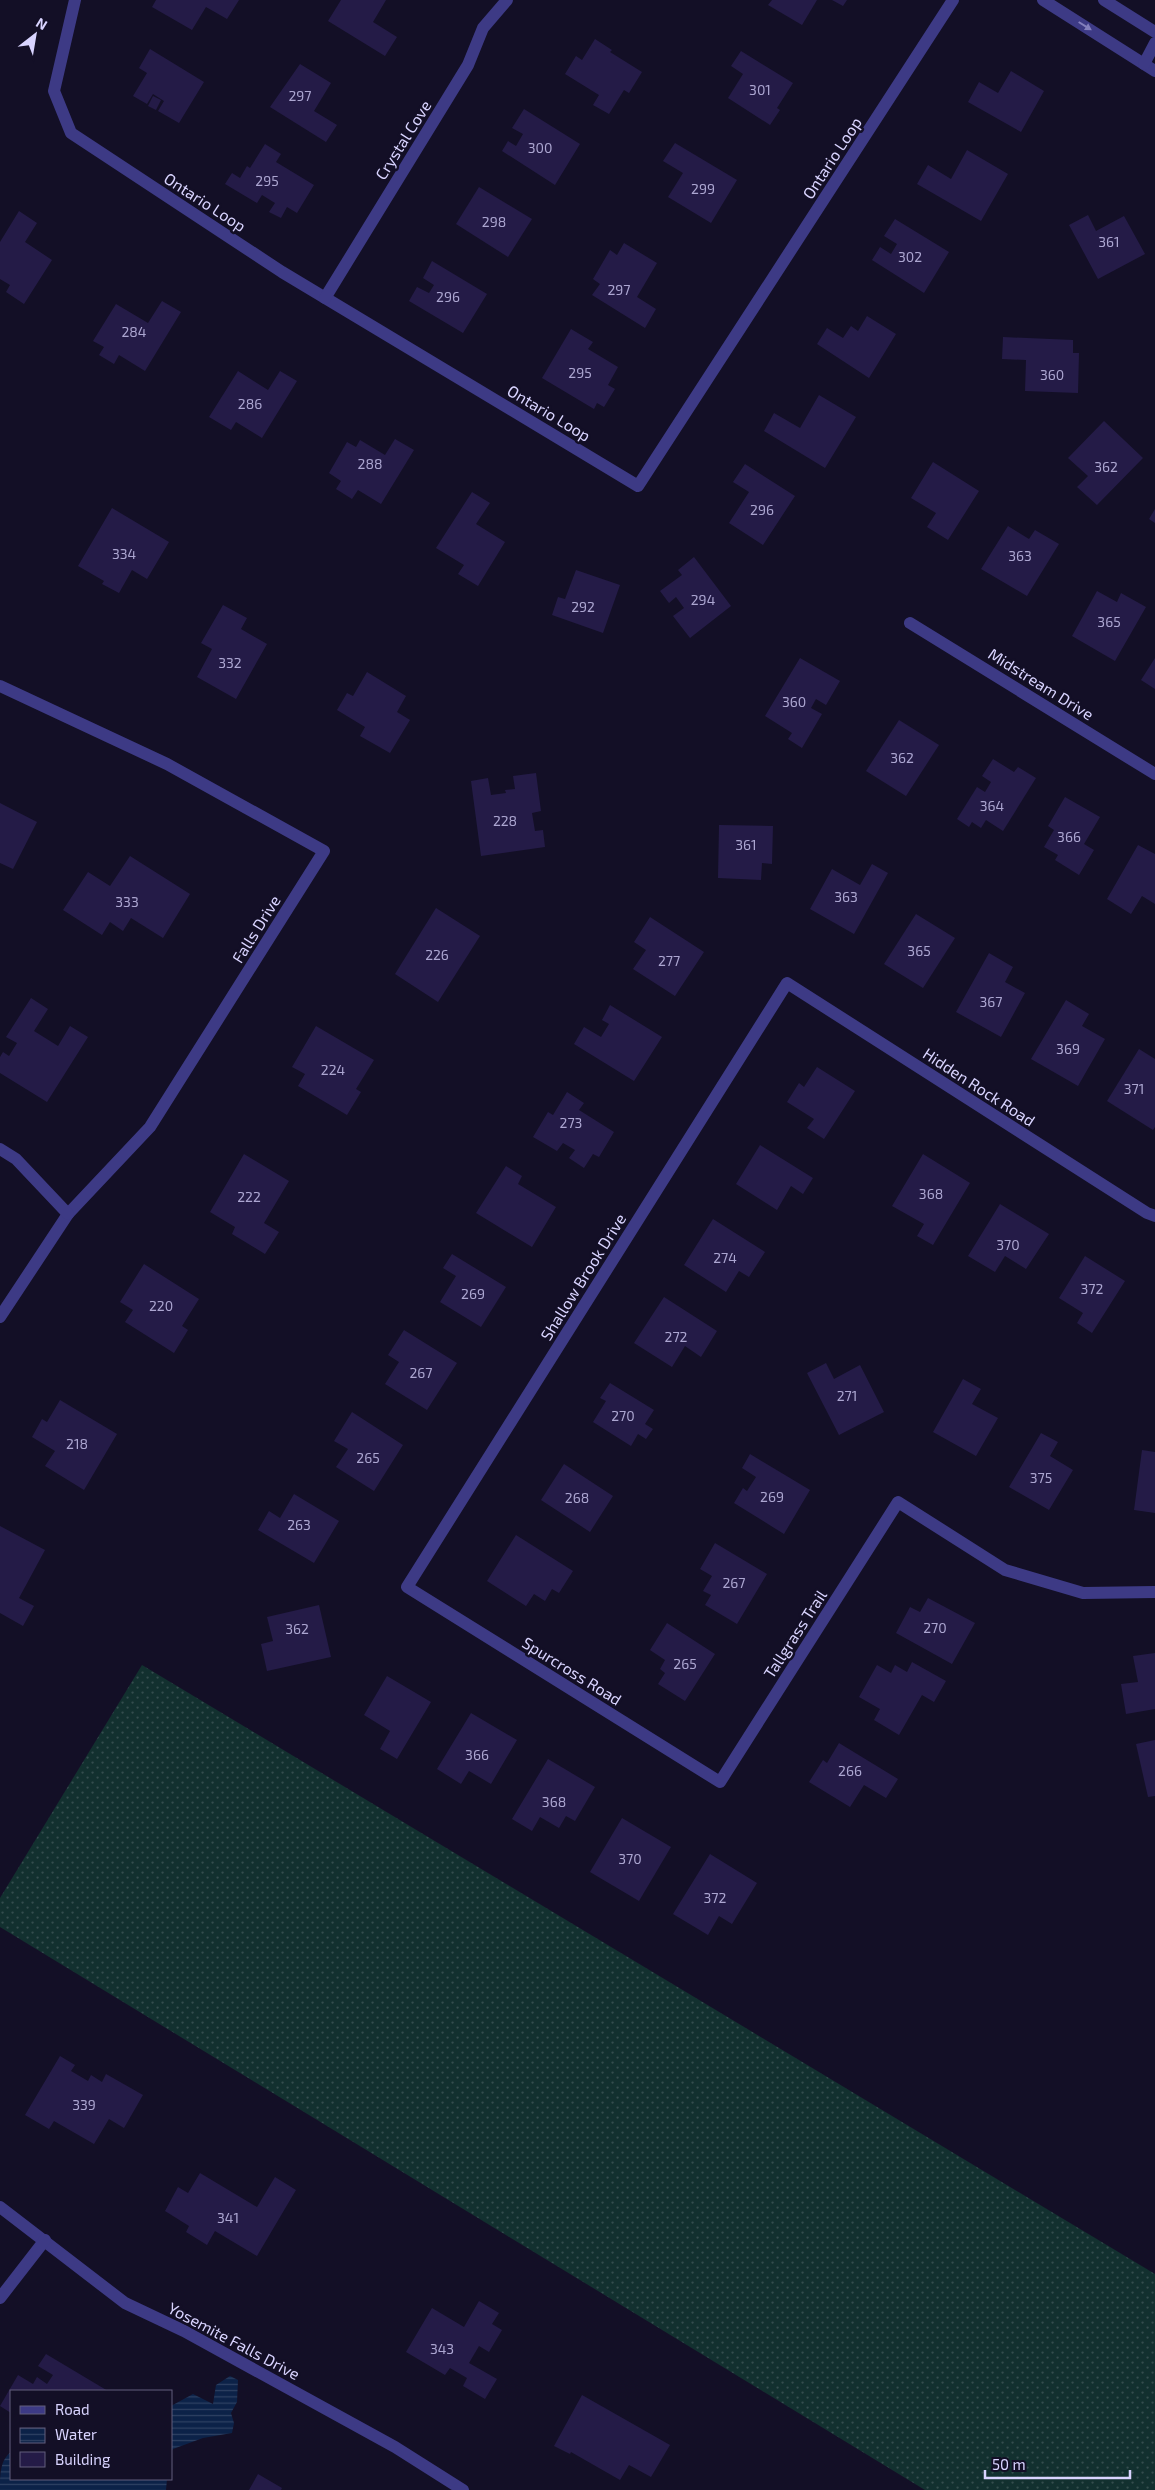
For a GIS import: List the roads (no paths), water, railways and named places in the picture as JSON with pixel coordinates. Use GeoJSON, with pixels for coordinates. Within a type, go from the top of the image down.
{"type":"FeatureCollection","features":[{"type":"Feature","properties":{"kind":"street","name":"Ontario Loop"},"geometry":{"type":"LineString","coordinates":[[75,0],[54,91],[71,133],[325,298],[638,486],[953,0]]}},
{"type":"Feature","properties":{"kind":"street","name":"Crystal Cove"},"geometry":{"type":"LineString","coordinates":[[325,298],[468,65],[483,28],[507,0]]}},
{"type":"Feature","properties":{"kind":"street"},"geometry":{"type":"LineString","coordinates":[[1043,0],[1155,71]]}},
{"type":"Feature","properties":{"kind":"street"},"geometry":{"type":"LineString","coordinates":[[1104,0],[1155,32]]}},
{"type":"Feature","properties":{"kind":"street"},"geometry":{"type":"LineString","coordinates":[[1144,64],[1155,43]]}},
{"type":"Feature","properties":{"kind":"street","name":"Midstream Drive"},"geometry":{"type":"LineString","coordinates":[[910,623],[1155,774]]}},
{"type":"Feature","properties":{"kind":"street","name":"Falls Drive"},"geometry":{"type":"LineString","coordinates":[[0,686],[168,764],[324,851],[150,1127],[68,1214],[0,1317]]}},
{"type":"Feature","properties":{"kind":"street","name":"Hidden Rock Road"},"geometry":{"type":"LineString","coordinates":[[787,983],[1147,1213],[1155,1216]]}},
{"type":"Feature","properties":{"kind":"street","name":"Shallow Brook Drive"},"geometry":{"type":"LineString","coordinates":[[407,1587],[787,983]]}},
{"type":"Feature","properties":{"kind":"street"},"geometry":{"type":"LineString","coordinates":[[0,1149],[16,1159],[68,1214]]}},
{"type":"Feature","properties":{"kind":"street","name":"Tallgrass Trail"},"geometry":{"type":"LineString","coordinates":[[720,1782],[898,1502],[1005,1570],[1083,1593],[1155,1592]]}},
{"type":"Feature","properties":{"kind":"street","name":"Spurcross Road"},"geometry":{"type":"LineString","coordinates":[[407,1587],[720,1782]]}},
{"type":"Feature","properties":{"kind":"street","name":"Yosemite Falls Drive"},"geometry":{"type":"LineString","coordinates":[[0,2207],[125,2303],[184,2331],[395,2447],[463,2490]]}},
{"type":"Feature","properties":{"kind":"street"},"geometry":{"type":"LineString","coordinates":[[0,2298],[45,2240]]}},
{"type":"Feature","properties":{"kind":"water"},"geometry":{"type":"Polygon","coordinates":[[[230,2376],[238,2380],[237,2402],[231,2413],[234,2423],[232,2433],[203,2438],[172,2450],[172,2405],[193,2394],[213,2404],[216,2385],[230,2376]]]}},
{"type":"Feature","properties":{"kind":"water"},"geometry":{"type":"Polygon","coordinates":[[[10,2453],[10,2480],[167,2480],[166,2490],[0,2490],[1,2473],[7,2455],[10,2453]]]}}]}
